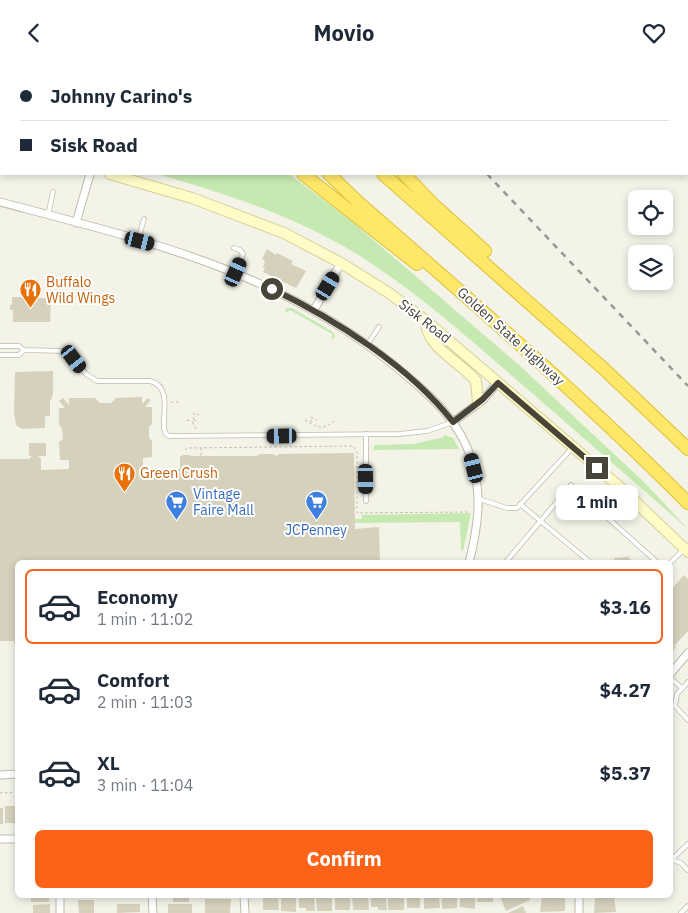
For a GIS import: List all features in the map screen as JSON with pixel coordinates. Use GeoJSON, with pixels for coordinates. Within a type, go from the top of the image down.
{"type":"FeatureCollection","features":[{"type":"Feature","properties":{"kind":"highway"},"geometry":{"type":"LineString","coordinates":[[304,175],[420,267],[483,322],[550,370]]}},
{"type":"Feature","properties":{"kind":"highway","name":"Golden State Highway"},"geometry":{"type":"LineString","coordinates":[[330,175],[358,202],[550,370],[688,503]]}},
{"type":"Feature","properties":{"kind":"highway"},"geometry":{"type":"LineString","coordinates":[[384,175],[604,369],[688,449]]}},
{"type":"Feature","properties":{"kind":"highway"},"geometry":{"type":"LineString","coordinates":[[405,175],[458,227],[550,309],[604,369]]}},
{"type":"Feature","properties":{"kind":"main road","name":"Sisk Road"},"geometry":{"type":"LineString","coordinates":[[113,175],[224,209],[284,233],[342,263],[389,293],[425,320],[645,510],[686,550]]}},
{"type":"Feature","properties":{"kind":"main road"},"geometry":{"type":"LineString","coordinates":[[425,320],[426,331],[429,337],[475,380],[478,386],[478,402]]}},
{"type":"Feature","properties":{"kind":"street"},"geometry":{"type":"LineString","coordinates":[[76,223],[90,175]]}},
{"type":"Feature","properties":{"kind":"street"},"geometry":{"type":"LineString","coordinates":[[0,202],[178,251],[236,272],[314,310],[399,369],[441,407],[453,422],[472,458],[479,499],[477,527],[470,560]]}},
{"type":"Feature","properties":{"kind":"street"},"geometry":{"type":"LineString","coordinates":[[314,310],[342,263]]}},
{"type":"Feature","properties":{"kind":"street"},"geometry":{"type":"LineString","coordinates":[[453,422],[483,399],[498,383]]}},
{"type":"Feature","properties":{"kind":"street"},"geometry":{"type":"LineString","coordinates":[[673,670],[688,653]]}},
{"type":"Feature","properties":{"kind":"street"},"geometry":{"type":"LineString","coordinates":[[0,775],[15,774]]}},
{"type":"Feature","properties":{"kind":"street"},"geometry":{"type":"LineString","coordinates":[[0,839],[15,839]]}},
{"type":"Feature","properties":{"kind":"street"},"geometry":{"type":"LineString","coordinates":[[60,898],[60,913]]}},
{"type":"Feature","properties":{"kind":"street"},"geometry":{"type":"LineString","coordinates":[[152,898],[153,913]]}},
{"type":"Feature","properties":{"kind":"street"},"geometry":{"type":"LineString","coordinates":[[244,898],[245,913]]}},
{"type":"Feature","properties":{"kind":"street"},"geometry":{"type":"LineString","coordinates":[[579,898],[579,913]]}},
{"type":"Feature","properties":{"kind":"lane"},"geometry":{"type":"LineString","coordinates":[[48,215],[53,192]]}},
{"type":"Feature","properties":{"kind":"lane"},"geometry":{"type":"LineString","coordinates":[[138,240],[144,219]]}},
{"type":"Feature","properties":{"kind":"lane"},"geometry":{"type":"LineString","coordinates":[[234,248],[240,250],[243,254],[236,272]]}},
{"type":"Feature","properties":{"kind":"lane"},"geometry":{"type":"LineString","coordinates":[[367,345],[379,327]]}},
{"type":"Feature","properties":{"kind":"lane"},"geometry":{"type":"LineString","coordinates":[[0,346],[19,346],[24,350],[65,351],[72,356],[86,374],[97,381],[150,381],[156,383],[164,394],[164,429],[169,436],[419,433],[453,422]]}},
{"type":"Feature","properties":{"kind":"lane"},"geometry":{"type":"LineString","coordinates":[[0,355],[19,355],[24,350]]}},
{"type":"Feature","properties":{"kind":"lane"},"geometry":{"type":"LineString","coordinates":[[366,434],[366,501]]}},
{"type":"Feature","properties":{"kind":"lane"},"geometry":{"type":"LineString","coordinates":[[479,499],[507,508],[517,507],[572,447]]}},
{"type":"Feature","properties":{"kind":"lane"},"geometry":{"type":"LineString","coordinates":[[507,560],[571,485],[655,560]]}},
{"type":"Feature","properties":{"kind":"lane"},"geometry":{"type":"LineString","coordinates":[[520,504],[587,560]]}},
{"type":"Feature","properties":{"kind":"lane"},"geometry":{"type":"LineString","coordinates":[[673,561],[686,550]]}},
{"type":"Feature","properties":{"kind":"lane"},"geometry":{"type":"LineString","coordinates":[[673,680],[682,688]]}},
{"type":"Feature","properties":{"kind":"lane"},"geometry":{"type":"LineString","coordinates":[[688,682],[677,693],[675,706],[688,720]]}},
{"type":"Feature","properties":{"kind":"lane"},"geometry":{"type":"LineString","coordinates":[[673,857],[688,844]]}},
{"type":"Feature","properties":{"kind":"lane"},"geometry":{"type":"LineString","coordinates":[[673,860],[681,863],[688,870]]}},
{"type":"Feature","properties":{"kind":"lane"},"geometry":{"type":"LineString","coordinates":[[681,913],[688,906]]}},
{"type":"Feature","properties":{"kind":"path"},"geometry":{"type":"LineString","coordinates":[[171,402],[179,402]]}},
{"type":"Feature","properties":{"kind":"path"},"geometry":{"type":"LineString","coordinates":[[196,429],[193,421],[194,413],[199,415]]}},
{"type":"Feature","properties":{"kind":"path"},"geometry":{"type":"LineString","coordinates":[[311,423],[311,417],[317,421]]}},
{"type":"Feature","properties":{"kind":"path"},"geometry":{"type":"LineString","coordinates":[[187,420],[199,423]]}},
{"type":"Feature","properties":{"kind":"path"},"geometry":{"type":"LineString","coordinates":[[305,421],[318,427],[325,427],[336,420]]}},
{"type":"Feature","properties":{"kind":"path"},"geometry":{"type":"LineString","coordinates":[[185,451],[188,448],[353,446],[356,450],[357,513],[471,512]]}},
{"type":"Feature","properties":{"kind":"path"},"geometry":{"type":"LineString","coordinates":[[202,448],[202,456]]}},
{"type":"Feature","properties":{"kind":"path"},"geometry":{"type":"LineString","coordinates":[[0,793],[15,792]]}},
{"type":"Feature","properties":{"kind":"green space"},"geometry":{"type":"Polygon","coordinates":[[[160,175],[290,175],[349,219],[519,365],[646,484],[688,529],[461,332],[383,272],[339,244],[289,219],[210,190],[160,175]]]}},
{"type":"Feature","properties":{"kind":"green space"},"geometry":{"type":"Polygon","coordinates":[[[287,308],[292,308],[333,332],[335,336],[333,340],[332,334],[290,310],[285,313],[287,308]]]}},
{"type":"Feature","properties":{"kind":"green space"},"geometry":{"type":"Polygon","coordinates":[[[444,435],[453,438],[459,449],[373,450],[375,445],[414,444],[444,437],[444,435]]]}},
{"type":"Feature","properties":{"kind":"green space"},"geometry":{"type":"Polygon","coordinates":[[[471,513],[463,551],[461,550],[460,522],[355,523],[355,519],[362,519],[362,515],[471,513]]]}},
{"type":"Feature","properties":{"kind":"building"},"geometry":{"type":"Polygon","coordinates":[[[267,249],[276,255],[277,253],[293,261],[291,264],[306,271],[296,288],[263,272],[265,261],[262,259],[267,249]]]}},
{"type":"Feature","properties":{"kind":"building","name":"Buffalo Wild Wings"},"geometry":{"type":"Polygon","coordinates":[[[12,297],[51,298],[50,322],[13,322],[13,310],[10,310],[12,297]]]}},
{"type":"Feature","properties":{"kind":"building"},"geometry":{"type":"Polygon","coordinates":[[[53,371],[53,395],[50,400],[50,416],[45,416],[45,428],[22,429],[16,425],[14,412],[15,372],[53,371]]]}},
{"type":"Feature","properties":{"kind":"building","name":"Vintage Faire Mall"},"geometry":{"type":"Polygon","coordinates":[[[142,397],[142,404],[148,398],[151,400],[145,407],[152,407],[152,424],[149,427],[149,438],[152,441],[152,457],[143,458],[143,469],[180,469],[180,457],[183,455],[257,456],[259,454],[271,454],[278,456],[278,454],[354,453],[355,529],[379,527],[380,560],[15,560],[15,644],[14,641],[0,641],[0,459],[29,459],[32,456],[29,456],[29,443],[46,443],[46,456],[38,456],[41,459],[41,470],[69,469],[69,460],[60,460],[59,442],[63,439],[62,428],[59,425],[59,408],[65,408],[59,401],[63,398],[69,405],[69,398],[95,398],[100,403],[111,403],[116,398],[142,397]]]}},
{"type":"Feature","properties":{"kind":"building"},"geometry":{"type":"Polygon","coordinates":[[[628,557],[632,560],[614,560],[614,558],[628,557]]]}},
{"type":"Feature","properties":{"kind":"building"},"geometry":{"type":"Polygon","coordinates":[[[684,575],[688,579],[688,631],[674,646],[676,647],[673,650],[673,588],[684,575]]]}},
{"type":"Feature","properties":{"kind":"building"},"geometry":{"type":"Polygon","coordinates":[[[5,806],[15,806],[15,823],[5,823],[5,806]]]}},
{"type":"Feature","properties":{"kind":"building"},"geometry":{"type":"Polygon","coordinates":[[[0,808],[3,808],[3,824],[0,824],[0,808]]]}},
{"type":"Feature","properties":{"kind":"building"},"geometry":{"type":"Polygon","coordinates":[[[31,898],[49,898],[49,902],[31,902],[31,898]]]}},
{"type":"Feature","properties":{"kind":"building"},"geometry":{"type":"Polygon","coordinates":[[[173,898],[189,898],[189,902],[173,902],[173,898]]]}},
{"type":"Feature","properties":{"kind":"building"},"geometry":{"type":"Polygon","coordinates":[[[263,898],[278,898],[279,910],[263,910],[263,898]]]}},
{"type":"Feature","properties":{"kind":"building"},"geometry":{"type":"Polygon","coordinates":[[[281,898],[296,898],[296,912],[281,911],[281,898]]]}},
{"type":"Feature","properties":{"kind":"building"},"geometry":{"type":"Polygon","coordinates":[[[299,898],[314,898],[315,911],[306,911],[306,908],[299,908],[299,898]]]}},
{"type":"Feature","properties":{"kind":"building"},"geometry":{"type":"Polygon","coordinates":[[[316,898],[332,898],[332,911],[317,911],[316,898]]]}},
{"type":"Feature","properties":{"kind":"building"},"geometry":{"type":"Polygon","coordinates":[[[335,898],[350,898],[350,910],[335,910],[335,898]]]}},
{"type":"Feature","properties":{"kind":"building"},"geometry":{"type":"Polygon","coordinates":[[[352,898],[368,898],[369,910],[353,910],[352,898]]]}},
{"type":"Feature","properties":{"kind":"building"},"geometry":{"type":"Polygon","coordinates":[[[371,898],[386,898],[387,910],[378,910],[378,907],[371,907],[371,898]]]}},
{"type":"Feature","properties":{"kind":"building"},"geometry":{"type":"Polygon","coordinates":[[[388,898],[404,898],[404,910],[388,910],[388,898]]]}},
{"type":"Feature","properties":{"kind":"building"},"geometry":{"type":"Polygon","coordinates":[[[407,898],[420,898],[420,908],[407,908],[407,898]]]}},
{"type":"Feature","properties":{"kind":"building"},"geometry":{"type":"Polygon","coordinates":[[[424,898],[439,898],[440,908],[424,909],[424,898]]]}},
{"type":"Feature","properties":{"kind":"building"},"geometry":{"type":"Polygon","coordinates":[[[442,898],[457,898],[457,908],[442,909],[442,898]]]}},
{"type":"Feature","properties":{"kind":"building"},"geometry":{"type":"Polygon","coordinates":[[[460,898],[475,898],[475,909],[460,907],[460,898]]]}},
{"type":"Feature","properties":{"kind":"building"},"geometry":{"type":"Polygon","coordinates":[[[478,898],[493,898],[493,902],[477,902],[478,898]]]}},
{"type":"Feature","properties":{"kind":"building"},"geometry":{"type":"Polygon","coordinates":[[[500,898],[529,898],[530,900],[506,911],[500,898]]]}},
{"type":"Feature","properties":{"kind":"building"},"geometry":{"type":"Polygon","coordinates":[[[542,898],[565,898],[565,911],[540,912],[542,898]]]}},
{"type":"Feature","properties":{"kind":"building"},"geometry":{"type":"Polygon","coordinates":[[[595,898],[614,898],[616,912],[594,913],[595,898]]]}},
{"type":"Feature","properties":{"kind":"building"},"geometry":{"type":"Polygon","coordinates":[[[205,899],[231,899],[230,913],[205,913],[205,899]]]}},
{"type":"Feature","properties":{"kind":"building"},"geometry":{"type":"Polygon","coordinates":[[[78,900],[94,900],[94,913],[79,913],[78,900]]]}},
{"type":"Feature","properties":{"kind":"building"},"geometry":{"type":"Polygon","coordinates":[[[50,904],[50,913],[33,913],[33,905],[50,904]]]}},
{"type":"Feature","properties":{"kind":"building"},"geometry":{"type":"Polygon","coordinates":[[[117,904],[140,904],[140,912],[117,913],[117,904]]]}},
{"type":"Feature","properties":{"kind":"building"},"geometry":{"type":"Polygon","coordinates":[[[168,904],[192,904],[192,913],[168,913],[168,904]]]}},
{"type":"Feature","properties":{"kind":"building"},"geometry":{"type":"Polygon","coordinates":[[[523,906],[526,913],[508,913],[523,906]]]}},
{"type":"Feature","properties":{"kind":"railway"},"geometry":{"type":"LineString","coordinates":[[488,175],[688,386]]}},
{"type":"Feature","properties":{"kind":"place","name":"Buffalo Wild Wings"},"geometry":{"type":"Point","coordinates":[30,309]}},
{"type":"Feature","properties":{"kind":"place","name":"Green Crush"},"geometry":{"type":"Point","coordinates":[124,492]}},
{"type":"Feature","properties":{"kind":"place","name":"Vintage Faire Mall"},"geometry":{"type":"Point","coordinates":[177,521]}},
{"type":"Feature","properties":{"kind":"place","name":"JCPenney"},"geometry":{"type":"Point","coordinates":[316,521]}},
{"type":"Feature","properties":{"kind":"route"},"geometry":{"type":"LineString","coordinates":[[272,289],[314,310],[360,340],[399,369],[430,396],[453,422],[483,399],[498,383],[597,468]]}}]}
